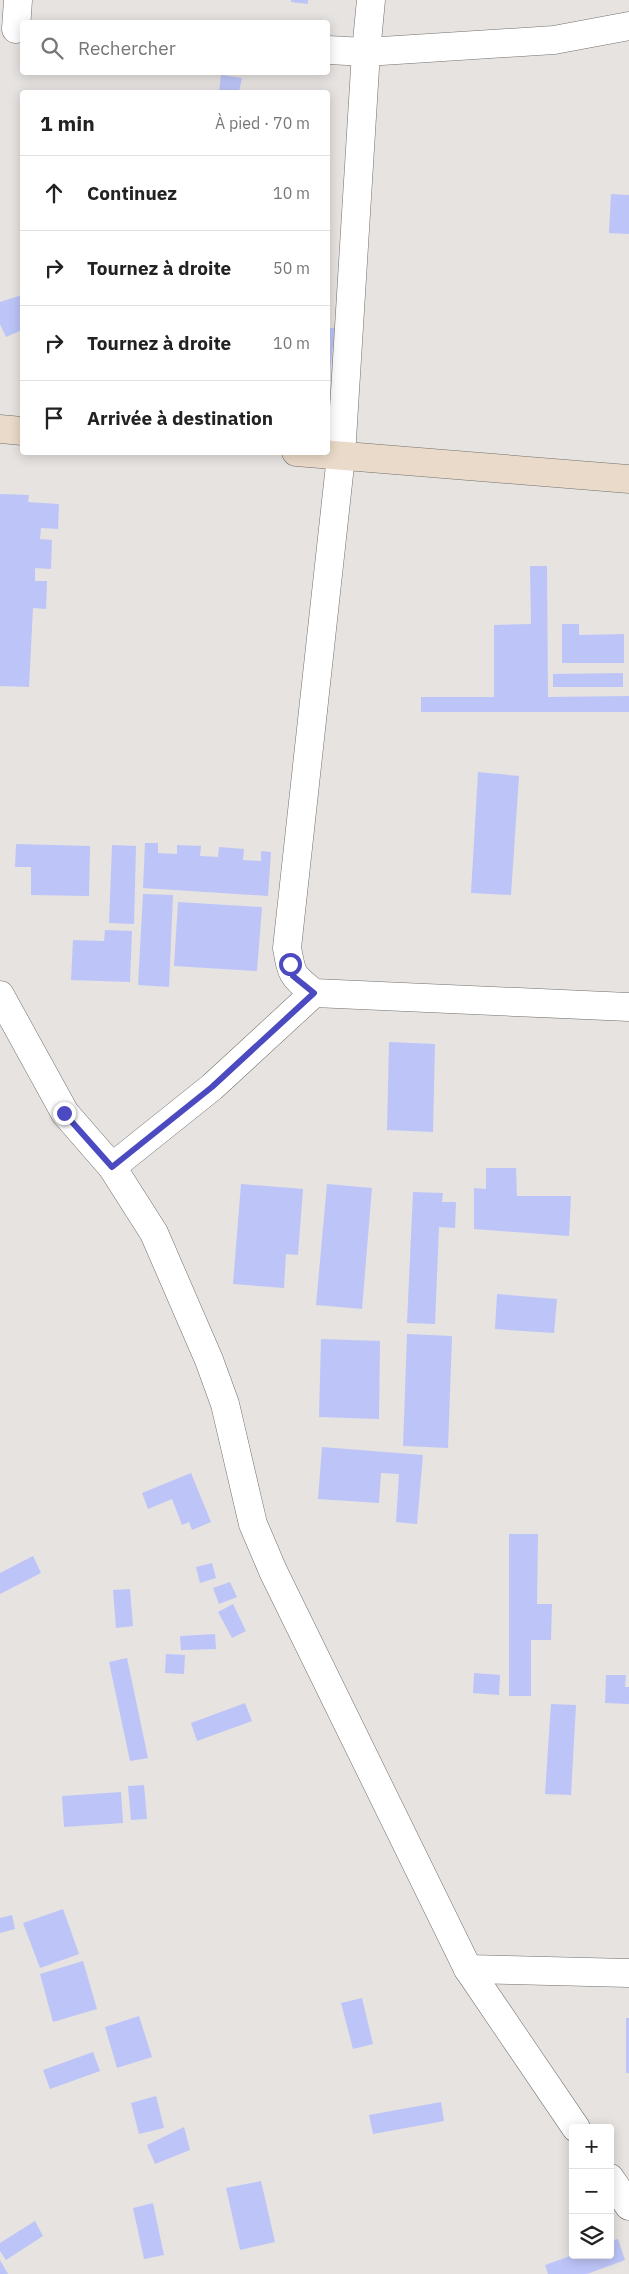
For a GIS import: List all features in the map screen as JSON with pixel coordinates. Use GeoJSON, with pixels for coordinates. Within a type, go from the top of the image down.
{"type":"FeatureCollection","features":[{"type":"Feature","properties":{"kind":"street"},"geometry":{"type":"LineString","coordinates":[[13,29],[18,0]]}},
{"type":"Feature","properties":{"kind":"street"},"geometry":{"type":"LineString","coordinates":[[371,0],[340,456],[287,948],[293,976],[314,993],[629,1007]]}},
{"type":"Feature","properties":{"kind":"street"},"geometry":{"type":"LineString","coordinates":[[330,50],[366,52],[554,40],[629,26]]}},
{"type":"Feature","properties":{"kind":"street"},"geometry":{"type":"LineString","coordinates":[[0,429],[20,431]]}},
{"type":"Feature","properties":{"kind":"street"},"geometry":{"type":"LineString","coordinates":[[329,455],[629,479]]}},
{"type":"Feature","properties":{"kind":"street"},"geometry":{"type":"LineString","coordinates":[[112,1167],[212,1087],[314,993]]}},
{"type":"Feature","properties":{"kind":"street"},"geometry":{"type":"LineString","coordinates":[[0,995],[64,1113],[112,1167],[154,1233],[209,1360],[225,1404],[253,1524],[273,1571],[468,1969],[573,2124]]}},
{"type":"Feature","properties":{"kind":"street"},"geometry":{"type":"LineString","coordinates":[[468,1969],[629,1973]]}},
{"type":"Feature","properties":{"kind":"street"},"geometry":{"type":"LineString","coordinates":[[614,2184],[629,2206]]}},
{"type":"Feature","properties":{"kind":"building"},"geometry":{"type":"Polygon","coordinates":[[[291,0],[308,0],[308,4],[291,2],[291,0]]]}},
{"type":"Feature","properties":{"kind":"building"},"geometry":{"type":"Polygon","coordinates":[[[221,75],[242,78],[239,90],[219,90],[221,75]]]}},
{"type":"Feature","properties":{"kind":"building"},"geometry":{"type":"Polygon","coordinates":[[[611,194],[629,195],[629,234],[609,233],[611,194]]]}},
{"type":"Feature","properties":{"kind":"building"},"geometry":{"type":"Polygon","coordinates":[[[20,296],[20,331],[6,337],[0,324],[0,302],[20,296]]]}},
{"type":"Feature","properties":{"kind":"building"},"geometry":{"type":"Polygon","coordinates":[[[330,328],[335,328],[330,371],[330,328]]]}},
{"type":"Feature","properties":{"kind":"building"},"geometry":{"type":"Polygon","coordinates":[[[0,494],[29,495],[28,502],[59,504],[58,529],[41,528],[40,539],[52,540],[51,569],[35,568],[35,581],[47,581],[46,609],[33,608],[29,687],[0,686],[0,494]]]}},
{"type":"Feature","properties":{"kind":"building"},"geometry":{"type":"Polygon","coordinates":[[[530,566],[547,566],[548,697],[629,696],[629,712],[421,712],[421,697],[494,697],[494,625],[531,624],[530,566]]]}},
{"type":"Feature","properties":{"kind":"building"},"geometry":{"type":"Polygon","coordinates":[[[562,624],[579,624],[579,635],[624,634],[624,663],[562,663],[562,624]]]}},
{"type":"Feature","properties":{"kind":"building"},"geometry":{"type":"Polygon","coordinates":[[[623,673],[623,687],[553,687],[553,674],[623,673]]]}},
{"type":"Feature","properties":{"kind":"building"},"geometry":{"type":"Polygon","coordinates":[[[478,772],[519,776],[511,895],[471,893],[478,772]]]}},
{"type":"Feature","properties":{"kind":"building"},"geometry":{"type":"Polygon","coordinates":[[[145,843],[158,843],[158,853],[177,854],[177,845],[201,846],[200,856],[218,857],[219,847],[244,849],[243,860],[261,861],[261,851],[271,852],[268,896],[143,888],[145,843]]]}},
{"type":"Feature","properties":{"kind":"building"},"geometry":{"type":"Polygon","coordinates":[[[16,844],[90,846],[89,896],[31,895],[31,867],[15,867],[16,844]]]}},
{"type":"Feature","properties":{"kind":"building"},"geometry":{"type":"Polygon","coordinates":[[[112,845],[136,846],[134,924],[109,923],[112,845]]]}},
{"type":"Feature","properties":{"kind":"building"},"geometry":{"type":"Polygon","coordinates":[[[143,894],[173,895],[169,987],[138,985],[143,894]]]}},
{"type":"Feature","properties":{"kind":"building"},"geometry":{"type":"Polygon","coordinates":[[[178,902],[262,907],[257,971],[174,966],[178,902]]]}},
{"type":"Feature","properties":{"kind":"building"},"geometry":{"type":"Polygon","coordinates":[[[105,930],[132,931],[130,982],[71,980],[73,940],[104,941],[105,930]]]}},
{"type":"Feature","properties":{"kind":"building"},"geometry":{"type":"Polygon","coordinates":[[[389,1042],[435,1044],[433,1132],[387,1130],[389,1042]]]}},
{"type":"Feature","properties":{"kind":"building"},"geometry":{"type":"Polygon","coordinates":[[[486,1168],[516,1168],[517,1196],[571,1196],[569,1236],[474,1229],[474,1188],[486,1189],[486,1168]]]}},
{"type":"Feature","properties":{"kind":"building"},"geometry":{"type":"Polygon","coordinates":[[[241,1184],[303,1189],[298,1255],[286,1254],[284,1288],[233,1284],[241,1184]]]}},
{"type":"Feature","properties":{"kind":"building"},"geometry":{"type":"Polygon","coordinates":[[[327,1184],[372,1188],[362,1309],[316,1305],[327,1184]]]}},
{"type":"Feature","properties":{"kind":"building"},"geometry":{"type":"Polygon","coordinates":[[[413,1192],[443,1193],[442,1202],[456,1202],[455,1228],[439,1227],[435,1324],[407,1323],[413,1192]]]}},
{"type":"Feature","properties":{"kind":"building"},"geometry":{"type":"Polygon","coordinates":[[[497,1294],[557,1299],[554,1333],[495,1329],[497,1294]]]}},
{"type":"Feature","properties":{"kind":"building"},"geometry":{"type":"Polygon","coordinates":[[[407,1334],[452,1336],[448,1448],[403,1446],[407,1334]]]}},
{"type":"Feature","properties":{"kind":"building"},"geometry":{"type":"Polygon","coordinates":[[[321,1339],[380,1341],[379,1419],[319,1417],[321,1339]]]}},
{"type":"Feature","properties":{"kind":"building"},"geometry":{"type":"Polygon","coordinates":[[[322,1447],[423,1455],[417,1524],[396,1522],[399,1474],[381,1473],[379,1503],[318,1499],[322,1447]]]}},
{"type":"Feature","properties":{"kind":"building"},"geometry":{"type":"Polygon","coordinates":[[[191,1473],[211,1522],[192,1530],[189,1522],[182,1525],[172,1499],[148,1509],[142,1493],[191,1473]]]}},
{"type":"Feature","properties":{"kind":"building"},"geometry":{"type":"Polygon","coordinates":[[[509,1534],[538,1534],[537,1604],[552,1604],[551,1640],[531,1640],[531,1696],[509,1696],[509,1534]]]}},
{"type":"Feature","properties":{"kind":"building"},"geometry":{"type":"Polygon","coordinates":[[[33,1556],[41,1573],[0,1594],[0,1573],[33,1556]]]}},
{"type":"Feature","properties":{"kind":"building"},"geometry":{"type":"Polygon","coordinates":[[[212,1563],[216,1578],[200,1583],[196,1567],[212,1563]]]}},
{"type":"Feature","properties":{"kind":"building"},"geometry":{"type":"Polygon","coordinates":[[[230,1582],[237,1597],[219,1604],[213,1588],[230,1582]]]}},
{"type":"Feature","properties":{"kind":"building"},"geometry":{"type":"Polygon","coordinates":[[[130,1589],[133,1626],[116,1628],[113,1590],[130,1589]]]}},
{"type":"Feature","properties":{"kind":"building"},"geometry":{"type":"Polygon","coordinates":[[[233,1604],[246,1631],[232,1638],[218,1612],[233,1604]]]}},
{"type":"Feature","properties":{"kind":"building"},"geometry":{"type":"Polygon","coordinates":[[[215,1634],[216,1649],[181,1650],[180,1636],[215,1634]]]}},
{"type":"Feature","properties":{"kind":"building"},"geometry":{"type":"Polygon","coordinates":[[[166,1654],[185,1655],[184,1674],[165,1673],[166,1654]]]}},
{"type":"Feature","properties":{"kind":"building"},"geometry":{"type":"Polygon","coordinates":[[[127,1658],[148,1758],[130,1761],[109,1662],[127,1658]]]}},
{"type":"Feature","properties":{"kind":"building"},"geometry":{"type":"Polygon","coordinates":[[[474,1673],[500,1675],[499,1695],[473,1693],[474,1673]]]}},
{"type":"Feature","properties":{"kind":"building"},"geometry":{"type":"Polygon","coordinates":[[[606,1675],[626,1675],[625,1687],[629,1687],[629,1704],[605,1703],[606,1675]]]}},
{"type":"Feature","properties":{"kind":"building"},"geometry":{"type":"Polygon","coordinates":[[[245,1703],[252,1721],[197,1741],[191,1723],[245,1703]]]}},
{"type":"Feature","properties":{"kind":"building"},"geometry":{"type":"Polygon","coordinates":[[[551,1704],[576,1705],[571,1795],[545,1794],[551,1704]]]}},
{"type":"Feature","properties":{"kind":"building"},"geometry":{"type":"Polygon","coordinates":[[[144,1785],[147,1819],[131,1820],[128,1786],[144,1785]]]}},
{"type":"Feature","properties":{"kind":"building"},"geometry":{"type":"Polygon","coordinates":[[[121,1792],[123,1823],[64,1827],[62,1796],[121,1792]]]}},
{"type":"Feature","properties":{"kind":"building"},"geometry":{"type":"Polygon","coordinates":[[[63,1909],[79,1954],[40,1968],[23,1923],[63,1909]]]}},
{"type":"Feature","properties":{"kind":"building"},"geometry":{"type":"Polygon","coordinates":[[[12,1915],[15,1929],[0,1933],[0,1918],[12,1915]]]}},
{"type":"Feature","properties":{"kind":"building"},"geometry":{"type":"Polygon","coordinates":[[[83,1961],[97,2009],[53,2022],[40,1974],[83,1961]]]}},
{"type":"Feature","properties":{"kind":"building"},"geometry":{"type":"Polygon","coordinates":[[[362,1998],[373,2044],[353,2049],[341,2003],[362,1998]]]}},
{"type":"Feature","properties":{"kind":"building"},"geometry":{"type":"Polygon","coordinates":[[[139,2016],[152,2057],[117,2068],[105,2027],[139,2016]]]}},
{"type":"Feature","properties":{"kind":"building"},"geometry":{"type":"Polygon","coordinates":[[[626,2018],[629,2018],[629,2073],[626,2073],[626,2018]]]}},
{"type":"Feature","properties":{"kind":"building"},"geometry":{"type":"Polygon","coordinates":[[[93,2052],[100,2071],[50,2089],[43,2070],[93,2052]]]}},
{"type":"Feature","properties":{"kind":"building"},"geometry":{"type":"Polygon","coordinates":[[[156,2096],[164,2128],[139,2134],[131,2103],[156,2096]]]}},
{"type":"Feature","properties":{"kind":"building"},"geometry":{"type":"Polygon","coordinates":[[[441,2102],[444,2121],[373,2134],[369,2115],[441,2102]]]}},
{"type":"Feature","properties":{"kind":"building"},"geometry":{"type":"Polygon","coordinates":[[[184,2127],[190,2150],[155,2164],[147,2145],[184,2127]]]}},
{"type":"Feature","properties":{"kind":"building"},"geometry":{"type":"Polygon","coordinates":[[[261,2181],[275,2242],[240,2250],[226,2188],[261,2181]]]}},
{"type":"Feature","properties":{"kind":"building"},"geometry":{"type":"Polygon","coordinates":[[[153,2203],[164,2255],[144,2259],[133,2208],[153,2203]]]}},
{"type":"Feature","properties":{"kind":"building"},"geometry":{"type":"Polygon","coordinates":[[[35,2221],[43,2236],[6,2260],[0,2251],[0,2243],[35,2221]]]}},
{"type":"Feature","properties":{"kind":"building"},"geometry":{"type":"Polygon","coordinates":[[[618,2239],[625,2260],[587,2274],[548,2274],[545,2265],[569,2256],[569,2259],[614,2259],[614,2240],[618,2239]]]}},
{"type":"Feature","properties":{"kind":"building"},"geometry":{"type":"Polygon","coordinates":[[[0,2260],[8,2274],[0,2274],[0,2260]]]}},
{"type":"Feature","properties":{"kind":"route"},"geometry":{"type":"LineString","coordinates":[[64,1113],[112,1167],[212,1087],[314,993],[293,976],[290,964]]}}]}
